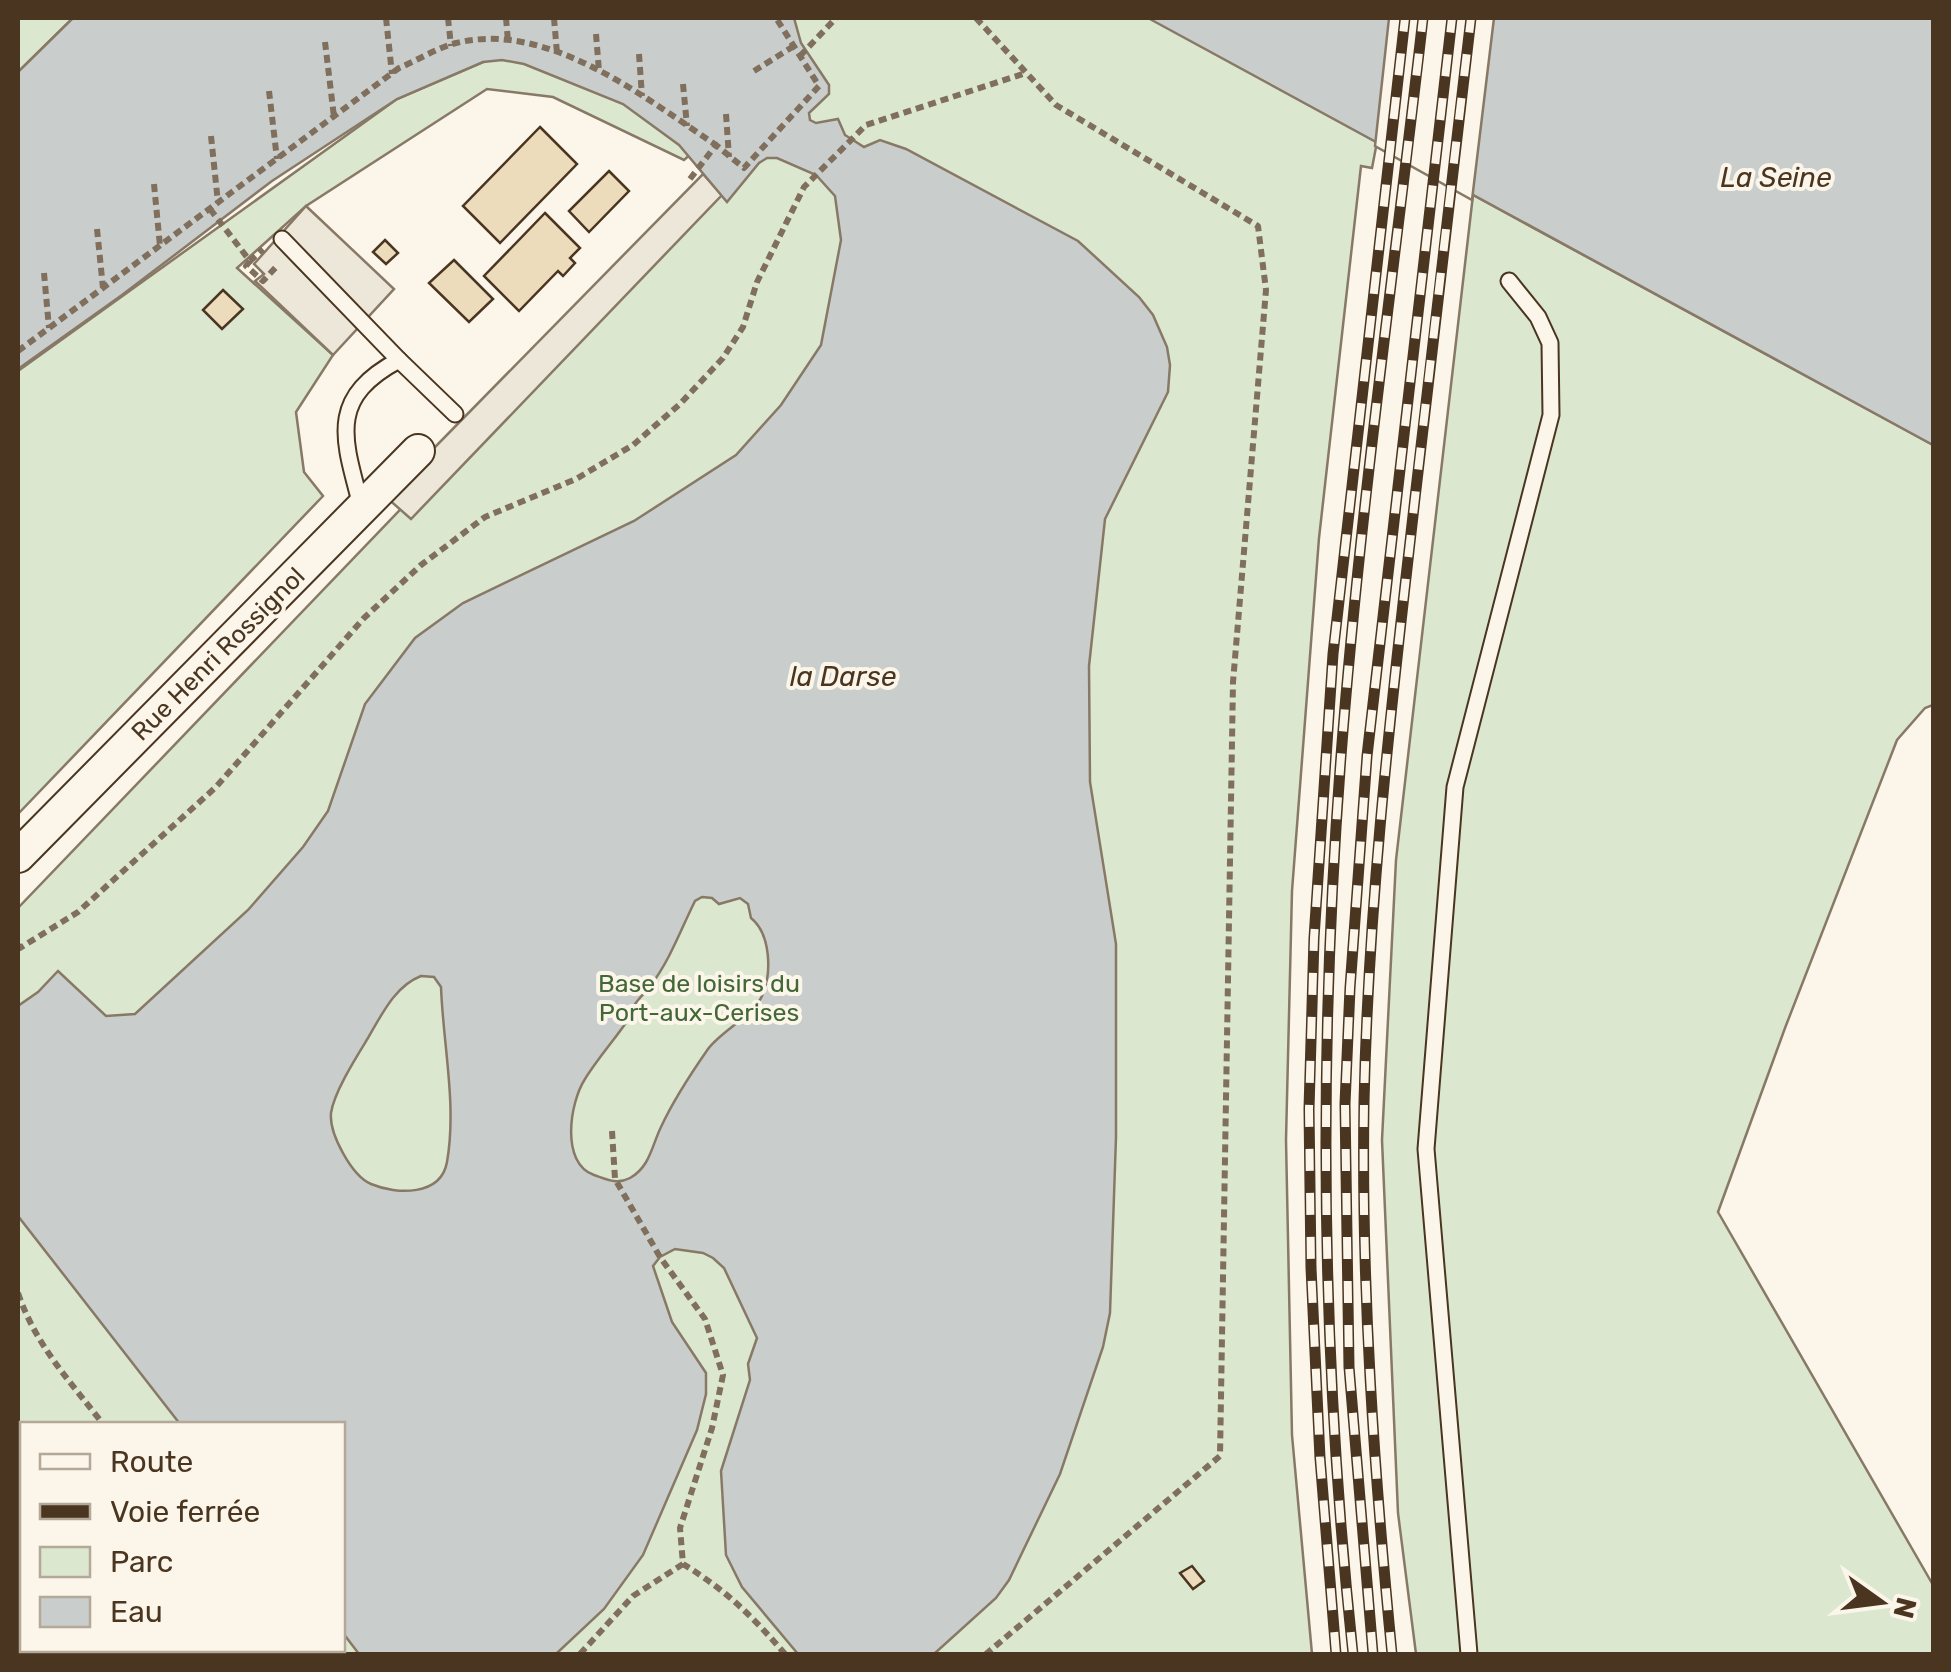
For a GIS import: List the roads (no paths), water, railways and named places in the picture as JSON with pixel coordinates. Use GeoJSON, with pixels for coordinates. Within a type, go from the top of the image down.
{"type":"FeatureCollection","features":[{"type":"Feature","properties":{"kind":"street","name":"Rue Henri Rossignol"},"geometry":{"type":"LineString","coordinates":[[18,856],[418,452]]}},
{"type":"Feature","properties":{"kind":"lane"},"geometry":{"type":"LineString","coordinates":[[282,238],[455,414]]}},
{"type":"Feature","properties":{"kind":"lane"},"geometry":{"type":"LineString","coordinates":[[1469,1654],[1426,1149],[1455,787],[1551,414],[1550,344],[1538,317],[1509,281]]}},
{"type":"Feature","properties":{"kind":"lane"},"geometry":{"type":"LineString","coordinates":[[362,508],[345,435],[348,411],[364,382],[400,360]]}},
{"type":"Feature","properties":{"kind":"water","name":"la Darse"},"geometry":{"type":"Polygon","coordinates":[[[73,18],[794,18],[801,43],[829,85],[829,94],[809,113],[810,120],[816,123],[838,119],[845,135],[864,147],[880,140],[906,149],[1078,241],[1153,315],[1167,347],[1168,392],[1105,519],[1089,666],[1090,782],[1116,944],[1116,1137],[1110,1313],[1103,1347],[1060,1474],[1009,1580],[996,1598],[934,1654],[798,1654],[742,1587],[726,1555],[721,1471],[750,1380],[748,1364],[757,1338],[724,1268],[703,1253],[675,1249],[653,1266],[672,1322],[706,1373],[706,1394],[697,1430],[643,1555],[604,1609],[556,1654],[359,1654],[345,1636],[345,1422],[178,1422],[18,1216],[18,1006],[58,971],[106,1016],[135,1014],[248,910],[303,847],[328,811],[365,704],[415,638],[463,603],[634,521],[736,455],[781,405],[821,345],[841,240],[835,196],[816,175],[777,158],[767,158],[727,202],[679,145],[623,104],[524,64],[483,62],[397,99],[272,181],[18,369],[18,72],[73,18]],[[712,898],[695,901],[658,975],[580,1089],[572,1116],[572,1145],[583,1168],[594,1175],[621,1181],[642,1168],[671,1107],[708,1049],[762,996],[768,955],[763,934],[751,918],[748,904],[740,898],[719,904],[712,898]],[[421,976],[396,994],[346,1074],[331,1113],[338,1143],[349,1164],[364,1180],[393,1190],[427,1187],[443,1173],[447,1162],[450,1097],[441,987],[434,977],[421,976]]]}},
{"type":"Feature","properties":{"kind":"water","name":"La Seine"},"geometry":{"type":"Polygon","coordinates":[[[1148,18],[1933,18],[1933,445],[1148,18]]]}},
{"type":"Feature","properties":{"kind":"railway"},"geometry":{"type":"LineString","coordinates":[[1336,1654],[1320,1458],[1311,1268],[1309,1109],[1314,938],[1333,654],[1405,18]]}},
{"type":"Feature","properties":{"kind":"railway"},"geometry":{"type":"LineString","coordinates":[[1353,1654],[1329,1318],[1329,981],[1341,756],[1358,571],[1423,18]]}},
{"type":"Feature","properties":{"kind":"railway"},"geometry":{"type":"LineString","coordinates":[[1373,1654],[1349,1367],[1345,1104],[1350,988],[1367,756],[1452,18]]}},
{"type":"Feature","properties":{"kind":"railway"},"geometry":{"type":"LineString","coordinates":[[1392,1654],[1367,1309],[1366,1033],[1374,895],[1394,688],[1471,18]]}},
{"type":"Feature","properties":{"kind":"park label","name":"Base de loisirs du Port-aux-Cerises"},"geometry":{"type":"Point","coordinates":[699,998]}}]}
